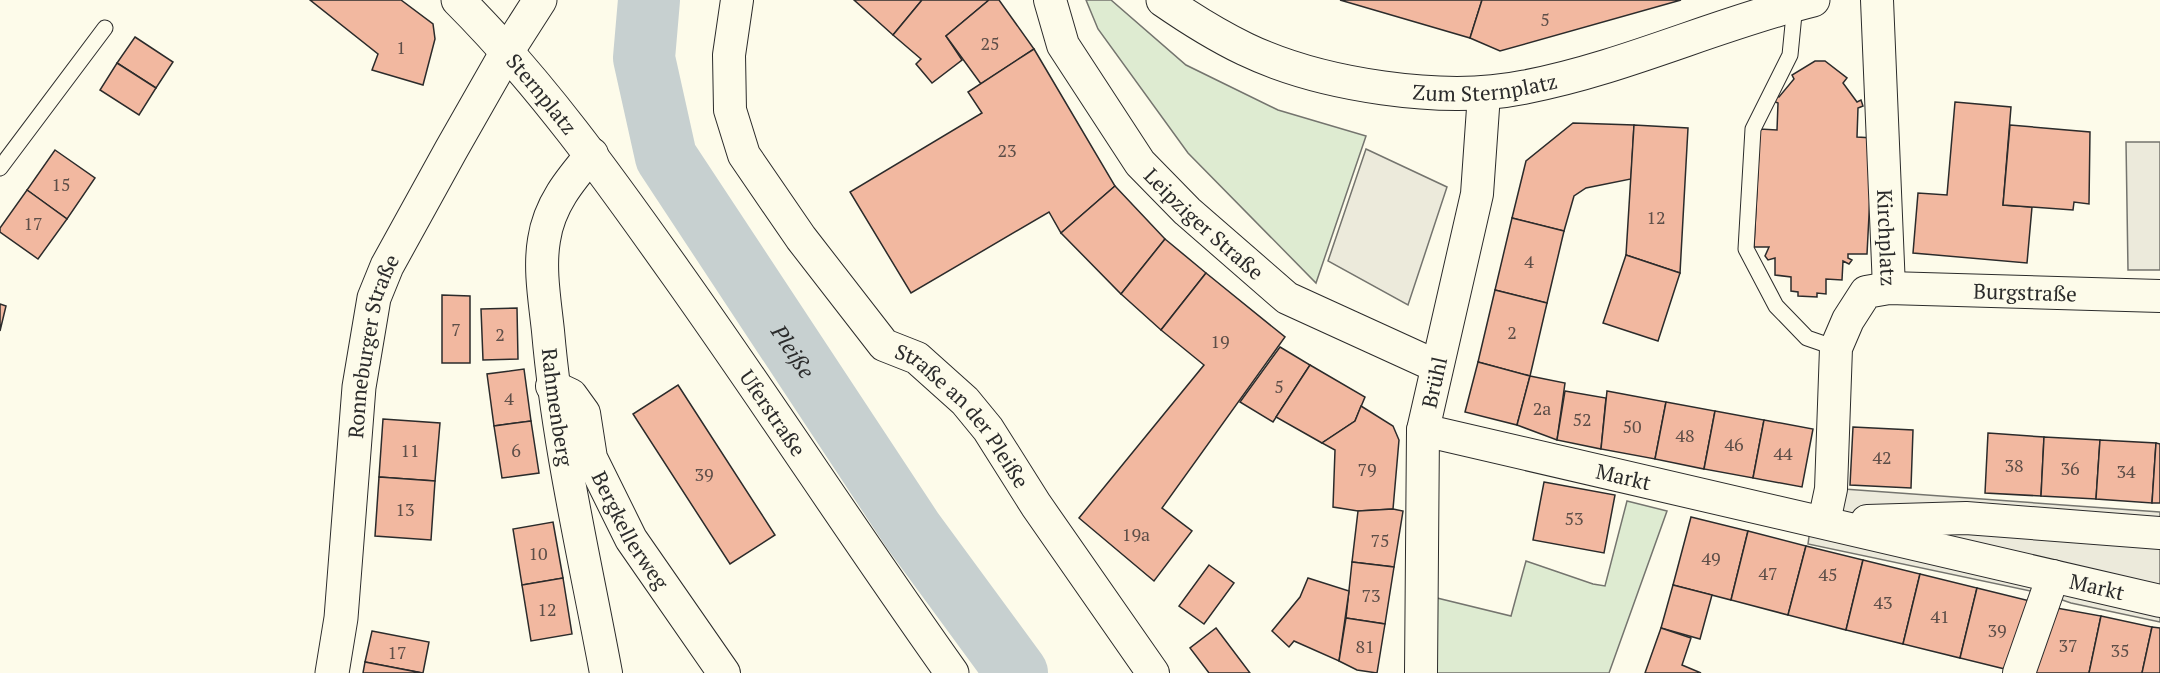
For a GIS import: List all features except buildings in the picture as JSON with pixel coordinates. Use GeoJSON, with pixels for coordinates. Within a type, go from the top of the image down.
{"type":"FeatureCollection","features":[{"type":"Feature","properties":{"kind":"main road"},"geometry":{"type":"LineString","coordinates":[[458,0],[508,50]]}},
{"type":"Feature","properties":{"kind":"main road","name":"Sternplatz"},"geometry":{"type":"LineString","coordinates":[[540,0],[508,50],[592,154]]}},
{"type":"Feature","properties":{"kind":"main road","name":"Zum Sternplatz"},"geometry":{"type":"LineString","coordinates":[[1163,0],[1246,50],[1283,64],[1333,77],[1413,92],[1484,94],[1526,87],[1586,71],[1801,1]]}},
{"type":"Feature","properties":{"kind":"main road","name":"Ronneburger Straße"},"geometry":{"type":"LineString","coordinates":[[332,673],[341,618],[358,387],[374,298],[387,266],[508,50]]}},
{"type":"Feature","properties":{"kind":"main road","name":"Uferstraße"},"geometry":{"type":"LineString","coordinates":[[592,154],[752,380],[851,530],[952,673]]}},
{"type":"Feature","properties":{"kind":"street","name":"Straße an der Pleiße"},"geometry":{"type":"LineString","coordinates":[[736,0],[729,55],[730,110],[744,155],[801,238],[884,345],[916,358],[965,401],[988,429],[1036,505],[1153,673]]}},
{"type":"Feature","properties":{"kind":"street","name":"Leipziger Straße"},"geometry":{"type":"LineString","coordinates":[[1050,0],[1064,45],[1140,163],[1187,211],[1287,298],[1436,366]]}},
{"type":"Feature","properties":{"kind":"street","name":"Kirchplatz"},"geometry":{"type":"LineString","coordinates":[[1824,522],[1831,489],[1836,348],[1848,320],[1866,292],[1889,288],[1877,0]]}},
{"type":"Feature","properties":{"kind":"street","name":"Brühl"},"geometry":{"type":"LineString","coordinates":[[1421,673],[1423,430],[1477,194],[1484,94]]}},
{"type":"Feature","properties":{"kind":"street","name":"Rahmenberg"},"geometry":{"type":"LineString","coordinates":[[592,154],[567,184],[552,211],[544,241],[544,282],[552,386],[606,673]]}},
{"type":"Feature","properties":{"kind":"street","name":"Burgstraße"},"geometry":{"type":"LineString","coordinates":[[1889,288],[2160,296]]}},
{"type":"Feature","properties":{"kind":"street","name":"Bergkellerweg"},"geometry":{"type":"LineString","coordinates":[[552,386],[571,395],[584,413],[591,458],[632,539],[724,673]]}},
{"type":"Feature","properties":{"kind":"street","name":"Markt"},"geometry":{"type":"LineString","coordinates":[[1423,430],[1690,494],[1824,522],[2160,601]]}},
{"type":"Feature","properties":{"kind":"street","name":"Markt"},"geometry":{"type":"LineString","coordinates":[[1824,522],[1966,518],[2160,533]]}},
{"type":"Feature","properties":{"kind":"street"},"geometry":{"type":"LineString","coordinates":[[2019,673],[2053,576]]}},
{"type":"Feature","properties":{"kind":"lane"},"geometry":{"type":"LineString","coordinates":[[1801,1],[1790,55],[1753,129],[1746,249],[1776,306],[1807,338],[1836,348]]}},
{"type":"Feature","properties":{"kind":"lane"},"geometry":{"type":"LineString","coordinates":[[0,168],[105,28]]}},
{"type":"Feature","properties":{"kind":"green space"},"geometry":{"type":"Polygon","coordinates":[[[1086,0],[1111,0],[1186,65],[1278,110],[1366,136],[1316,283],[1188,153],[1098,29],[1086,0]]]}},
{"type":"Feature","properties":{"kind":"green space"},"geometry":{"type":"Polygon","coordinates":[[[1627,501],[1667,511],[1609,673],[1434,673],[1437,598],[1511,616],[1526,561],[1605,586],[1627,501]]]}},
{"type":"Feature","properties":{"kind":"shaded area"},"geometry":{"type":"Polygon","coordinates":[[[2126,142],[2160,142],[2160,270],[2128,270],[2126,142]]]}},
{"type":"Feature","properties":{"kind":"shaded area"},"geometry":{"type":"Polygon","coordinates":[[[1366,149],[1447,187],[1408,305],[1328,261],[1366,149]]]}},
{"type":"Feature","properties":{"kind":"shaded area"},"geometry":{"type":"Polygon","coordinates":[[[1816,487],[2160,512],[2160,622],[2071,603],[2045,594],[1808,544],[1816,487]]]}},
{"type":"Feature","properties":{"kind":"waterway","name":"Pleiße"},"geometry":{"type":"LineString","coordinates":[[649,0],[644,58],[666,157],[912,530],[1017,673]]}}]}
